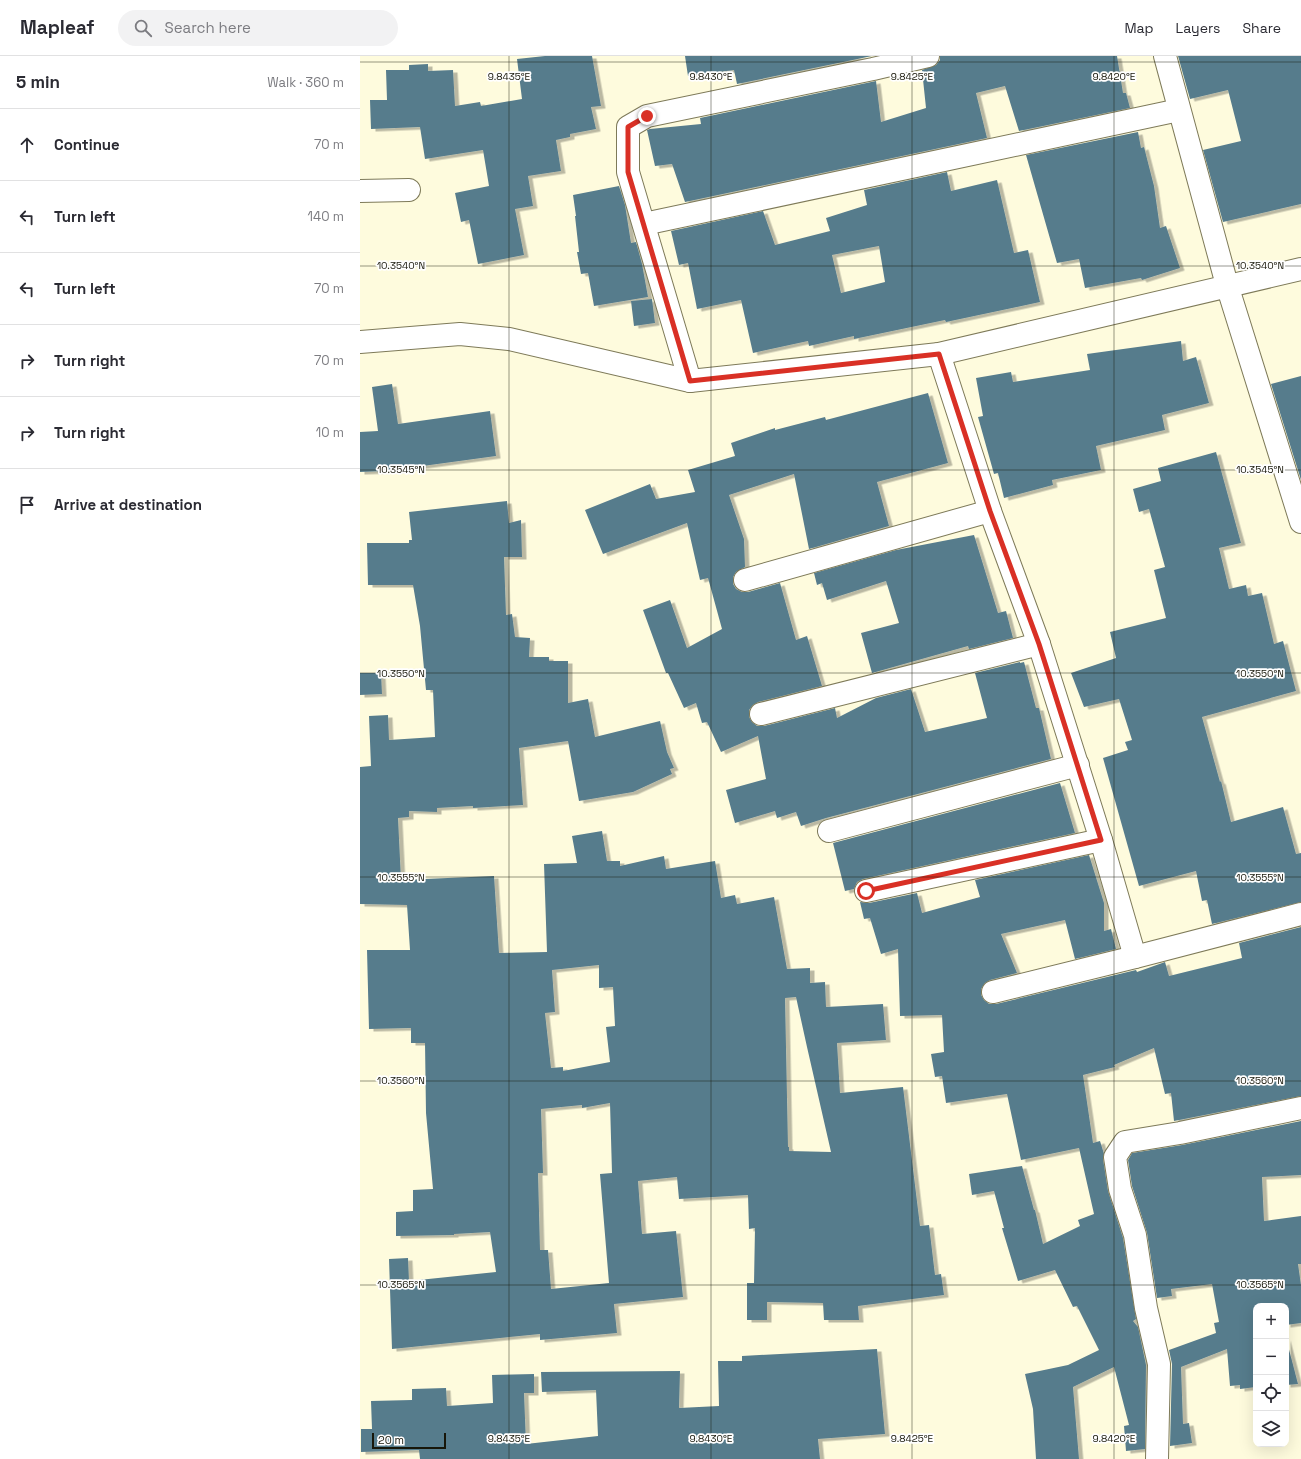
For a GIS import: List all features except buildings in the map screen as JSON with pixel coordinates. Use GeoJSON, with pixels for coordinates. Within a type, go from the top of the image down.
{"type":"FeatureCollection","features":[{"type":"Feature","properties":{"kind":"street"},"geometry":{"type":"LineString","coordinates":[[690,381],[628,172],[628,127],[647,116],[928,56]]}},
{"type":"Feature","properties":{"kind":"street"},"geometry":{"type":"LineString","coordinates":[[1165,56],[1227,286],[1301,522]]}},
{"type":"Feature","properties":{"kind":"street"},"geometry":{"type":"LineString","coordinates":[[644,224],[1179,110]]}},
{"type":"Feature","properties":{"kind":"street"},"geometry":{"type":"LineString","coordinates":[[360,191],[408,190]]}},
{"type":"Feature","properties":{"kind":"street"},"geometry":{"type":"LineString","coordinates":[[360,342],[460,334],[509,339],[690,381],[939,354],[1301,269]]}},
{"type":"Feature","properties":{"kind":"street"},"geometry":{"type":"LineString","coordinates":[[939,354],[990,511],[1039,644],[1101,840],[1135,957]]}},
{"type":"Feature","properties":{"kind":"street"},"geometry":{"type":"LineString","coordinates":[[745,580],[990,511]]}},
{"type":"Feature","properties":{"kind":"street"},"geometry":{"type":"LineString","coordinates":[[761,714],[1039,644]]}},
{"type":"Feature","properties":{"kind":"street"},"geometry":{"type":"LineString","coordinates":[[829,831],[1078,766]]}},
{"type":"Feature","properties":{"kind":"street"},"geometry":{"type":"LineString","coordinates":[[866,891],[1101,840]]}},
{"type":"Feature","properties":{"kind":"street"},"geometry":{"type":"LineString","coordinates":[[993,992],[1301,914]]}},
{"type":"Feature","properties":{"kind":"street"},"geometry":{"type":"LineString","coordinates":[[1157,1459],[1159,1364],[1146,1308],[1135,1235],[1120,1189],[1115,1157],[1125,1142],[1180,1133],[1301,1108]]}},
{"type":"Feature","properties":{"kind":"route"},"geometry":{"type":"LineString","coordinates":[[647,116],[628,127],[628,172],[690,381],[939,354],[990,511],[1039,644],[1101,840],[866,891]]}}]}
